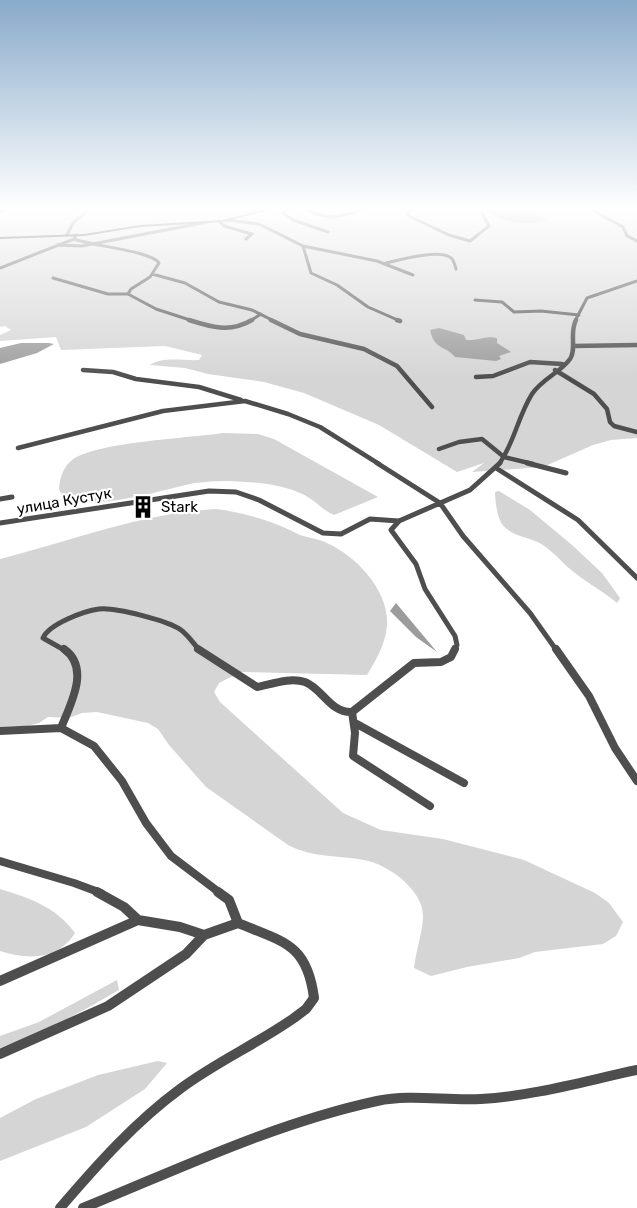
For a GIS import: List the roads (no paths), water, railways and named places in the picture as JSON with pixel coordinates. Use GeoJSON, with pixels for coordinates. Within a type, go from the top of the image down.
{"type":"FeatureCollection","features":[{"type":"Feature","properties":{"kind":"street"},"geometry":{"type":"LineString","coordinates":[[128,294],[131,289],[146,281],[157,266]]}},
{"type":"Feature","properties":{"kind":"street"},"geometry":{"type":"LineString","coordinates":[[309,266],[311,273],[337,285],[368,307],[400,321]]}},
{"type":"Feature","properties":{"kind":"street"},"geometry":{"type":"LineString","coordinates":[[394,266],[412,274]]}},
{"type":"Feature","properties":{"kind":"street"},"geometry":{"type":"LineString","coordinates":[[152,274],[161,279],[185,283],[219,302],[261,314],[300,334],[364,349],[390,362],[401,371],[432,407]]}},
{"type":"Feature","properties":{"kind":"street"},"geometry":{"type":"LineString","coordinates":[[53,278],[108,294],[128,294],[156,309],[218,329],[244,324],[261,314]]}},
{"type":"Feature","properties":{"kind":"street","name":"улица Кустук"},"geometry":{"type":"LineString","coordinates":[[0,523],[209,491],[236,492],[259,500],[323,533],[341,534],[370,519],[399,521],[470,489],[496,468],[504,457],[518,420],[533,392],[570,359],[573,346],[571,329],[587,298],[637,280]]}},
{"type":"Feature","properties":{"kind":"street"},"geometry":{"type":"LineString","coordinates":[[475,300],[502,302],[514,312],[541,310],[579,315]]}},
{"type":"Feature","properties":{"kind":"street"},"geometry":{"type":"LineString","coordinates":[[573,346],[637,345]]}},
{"type":"Feature","properties":{"kind":"street"},"geometry":{"type":"LineString","coordinates":[[476,377],[493,376],[530,362],[562,364]]}},
{"type":"Feature","properties":{"kind":"street"},"geometry":{"type":"LineString","coordinates":[[83,370],[113,372],[136,379],[199,387],[288,414],[320,428],[440,503],[463,536],[531,613],[589,696],[615,748],[637,782]]}},
{"type":"Feature","properties":{"kind":"street"},"geometry":{"type":"LineString","coordinates":[[555,370],[594,394],[607,409],[610,422],[614,426],[637,432]]}},
{"type":"Feature","properties":{"kind":"street"},"geometry":{"type":"LineString","coordinates":[[18,448],[163,411],[244,401]]}},
{"type":"Feature","properties":{"kind":"street"},"geometry":{"type":"LineString","coordinates":[[439,449],[477,438],[485,440],[504,457],[566,473]]}},
{"type":"Feature","properties":{"kind":"street"},"geometry":{"type":"LineString","coordinates":[[496,468],[578,520],[637,578]]}},
{"type":"Feature","properties":{"kind":"street"},"geometry":{"type":"LineString","coordinates":[[0,499],[12,497]]}},
{"type":"Feature","properties":{"kind":"street"},"geometry":{"type":"LineString","coordinates":[[60,728],[74,697],[77,675],[74,657],[60,646],[48,643],[43,638],[46,631],[63,621],[98,609],[111,609],[180,628],[200,651],[257,687],[298,680],[307,682],[342,712],[352,712],[414,663],[424,661],[441,663],[451,657],[458,645],[455,636],[424,589],[416,564],[391,530],[399,521]]}},
{"type":"Feature","properties":{"kind":"street"},"geometry":{"type":"LineString","coordinates":[[352,712],[355,723],[352,756],[429,806]]}},
{"type":"Feature","properties":{"kind":"street"},"geometry":{"type":"LineString","coordinates":[[355,723],[464,783]]}},
{"type":"Feature","properties":{"kind":"street"},"geometry":{"type":"LineString","coordinates":[[0,731],[60,728],[94,746],[122,781],[146,823],[171,856],[229,900],[238,923]]}},
{"type":"Feature","properties":{"kind":"street"},"geometry":{"type":"LineString","coordinates":[[0,861],[84,887],[127,908],[138,920]]}},
{"type":"Feature","properties":{"kind":"street"},"geometry":{"type":"LineString","coordinates":[[0,981],[138,920],[180,927],[204,935]]}},
{"type":"Feature","properties":{"kind":"street"},"geometry":{"type":"LineString","coordinates":[[0,1054],[108,1006],[186,954],[204,935],[238,923],[292,946],[306,965],[314,998],[306,1009],[200,1076],[159,1105],[123,1136],[60,1208]]}},
{"type":"Feature","properties":{"kind":"street"},"geometry":{"type":"LineString","coordinates":[[83,1208],[324,1113],[380,1100],[480,1099],[531,1094],[637,1070]]}},
{"type":"Feature","properties":{"kind":"place","name":"Stark"},"geometry":{"type":"Point","coordinates":[143,507]}}]}
